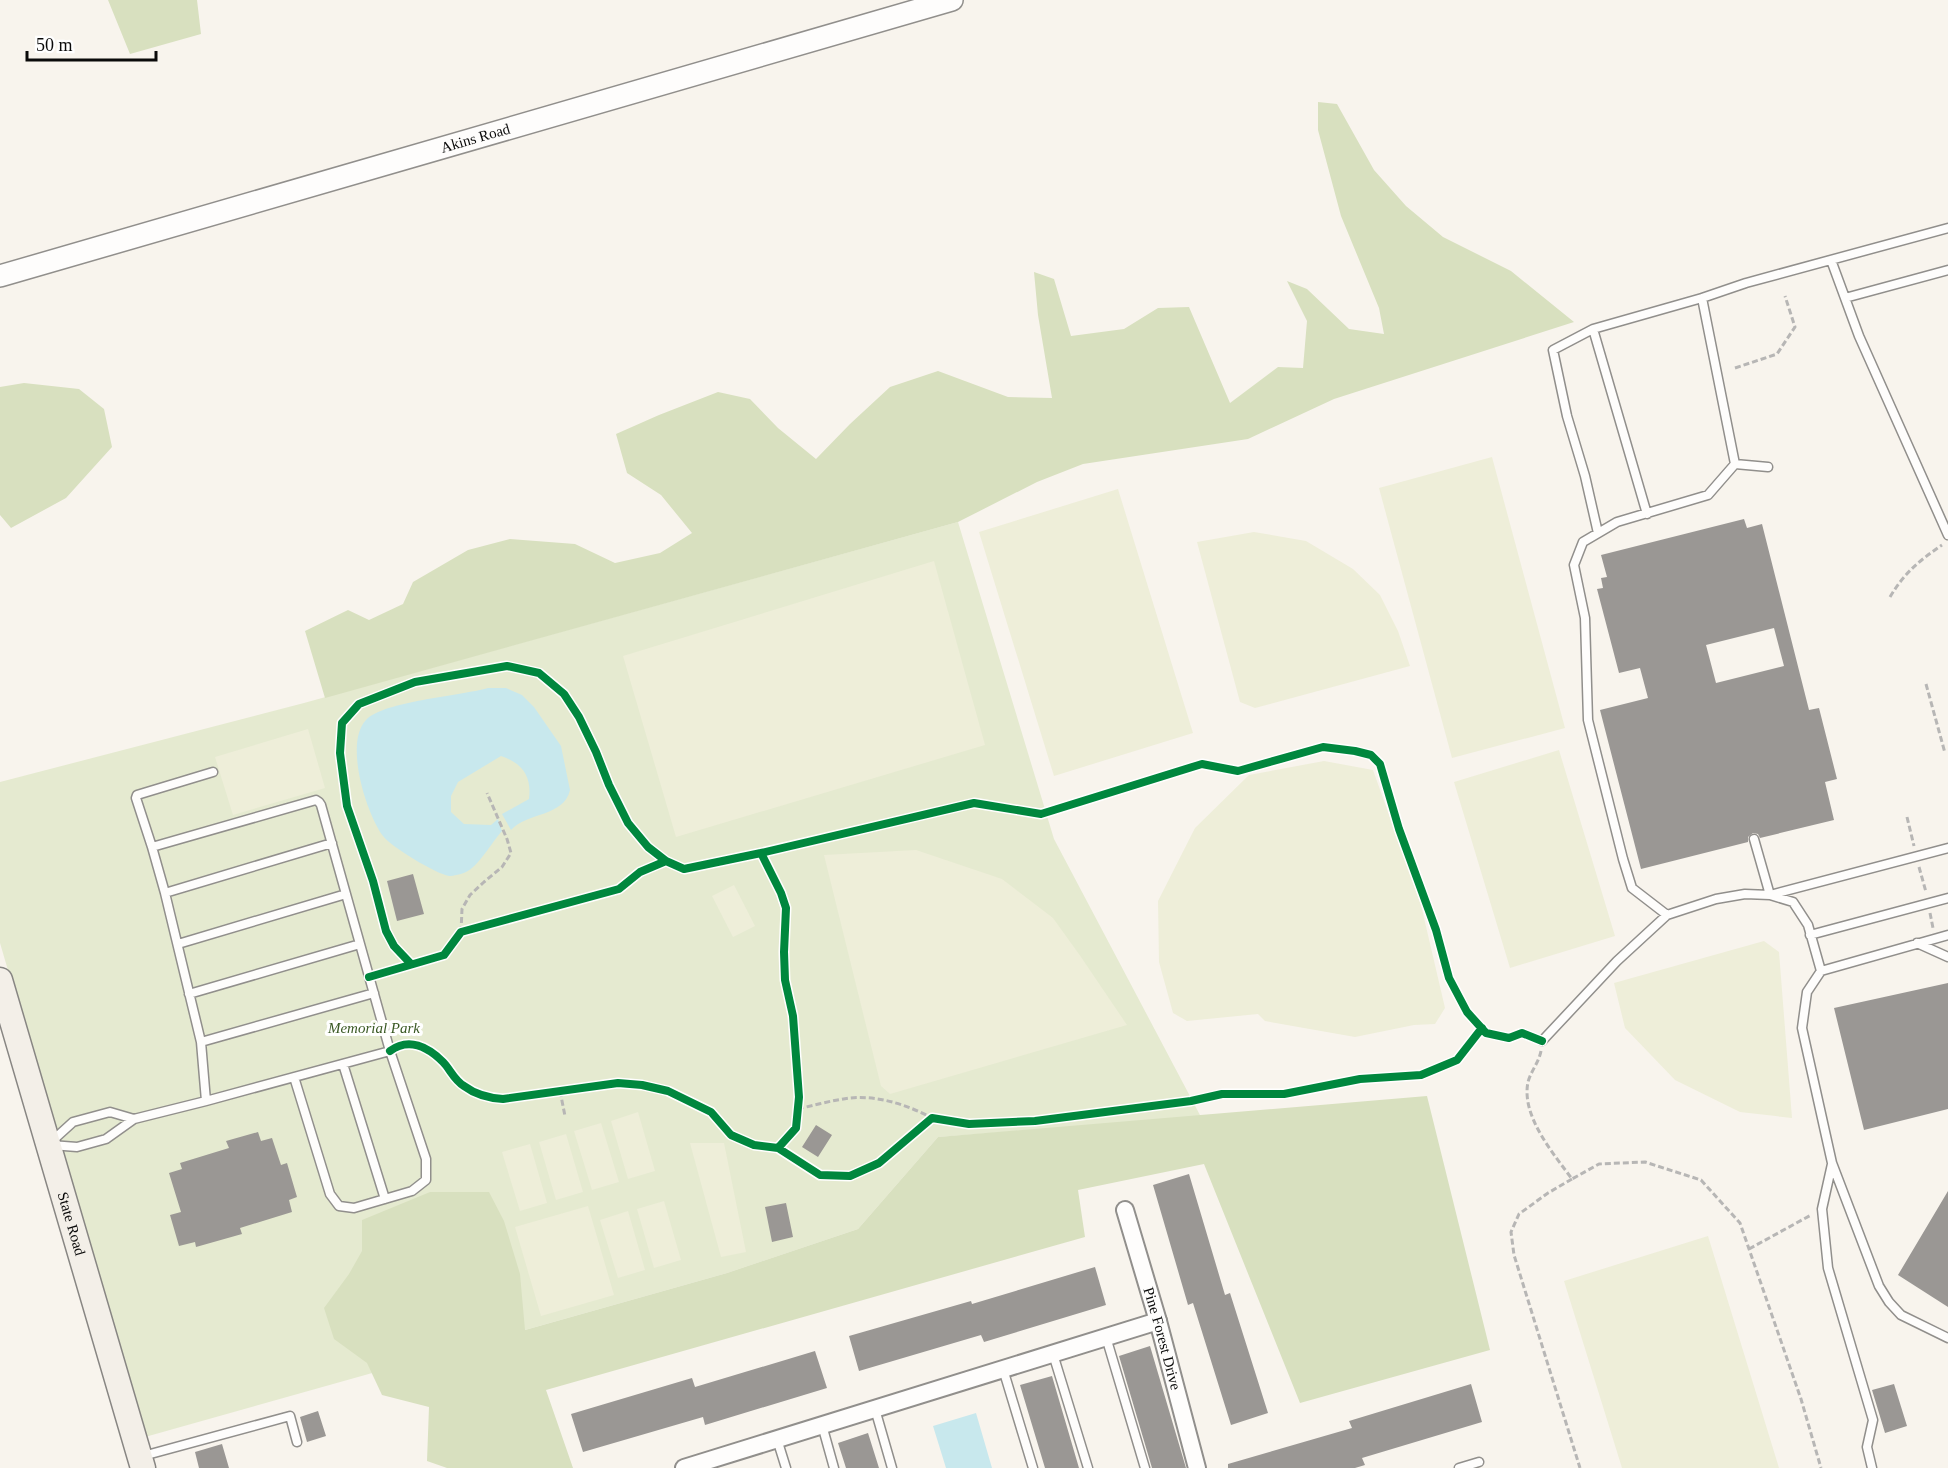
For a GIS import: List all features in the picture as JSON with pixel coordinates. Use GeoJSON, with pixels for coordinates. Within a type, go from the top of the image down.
{"type":"FeatureCollection","features":[{"type":"Feature","properties":{"kind":"main road","name":"State Road"},"geometry":{"type":"LineString","coordinates":[[0,980],[142,1463]]}},
{"type":"Feature","properties":{"kind":"street","name":"Akins Road"},"geometry":{"type":"LineString","coordinates":[[0,276],[952,0]]}},
{"type":"Feature","properties":{"kind":"street","name":"Pine Forest Drive"},"geometry":{"type":"LineString","coordinates":[[1125,1210],[1158,1321],[1197,1468]]}},
{"type":"Feature","properties":{"kind":"street"},"geometry":{"type":"LineString","coordinates":[[684,1468],[724,1459],[777,1439],[1158,1321]]}},
{"type":"Feature","properties":{"kind":"lane"},"geometry":{"type":"LineString","coordinates":[[1598,533],[1585,476],[1567,416],[1553,350],[1593,329],[1746,283],[1948,228]]}},
{"type":"Feature","properties":{"kind":"lane"},"geometry":{"type":"LineString","coordinates":[[1831,260],[1863,345],[1948,535]]}},
{"type":"Feature","properties":{"kind":"lane"},"geometry":{"type":"LineString","coordinates":[[1845,298],[1948,270]]}},
{"type":"Feature","properties":{"kind":"lane"},"geometry":{"type":"LineString","coordinates":[[1702,298],[1735,464]]}},
{"type":"Feature","properties":{"kind":"lane"},"geometry":{"type":"LineString","coordinates":[[1593,329],[1647,514]]}},
{"type":"Feature","properties":{"kind":"lane"},"geometry":{"type":"LineString","coordinates":[[1735,464],[1768,467]]}},
{"type":"Feature","properties":{"kind":"lane"},"geometry":{"type":"LineString","coordinates":[[1667,915],[1632,888],[1588,720],[1585,618],[1574,565],[1583,542],[1617,522],[1708,495],[1735,464]]}},
{"type":"Feature","properties":{"kind":"lane"},"geometry":{"type":"LineString","coordinates":[[206,1101],[201,1042],[165,893],[136,798],[137,795],[213,772]]}},
{"type":"Feature","properties":{"kind":"lane"},"geometry":{"type":"LineString","coordinates":[[152,847],[316,800],[319,802],[390,1051],[426,1159],[426,1180],[412,1191],[354,1208],[339,1206],[330,1194],[294,1077]]}},
{"type":"Feature","properties":{"kind":"lane"},"geometry":{"type":"LineString","coordinates":[[1754,839],[1770,895]]}},
{"type":"Feature","properties":{"kind":"lane"},"geometry":{"type":"LineString","coordinates":[[165,893],[332,843]]}},
{"type":"Feature","properties":{"kind":"lane"},"geometry":{"type":"LineString","coordinates":[[1770,895],[1948,848]]}},
{"type":"Feature","properties":{"kind":"lane"},"geometry":{"type":"LineString","coordinates":[[178,944],[346,894]]}},
{"type":"Feature","properties":{"kind":"lane"},"geometry":{"type":"LineString","coordinates":[[1542,1041],[1617,961],[1667,915],[1716,899],[1745,894],[1770,895],[1793,902],[1808,925],[1821,971]]}},
{"type":"Feature","properties":{"kind":"lane"},"geometry":{"type":"LineString","coordinates":[[1810,935],[1948,898]]}},
{"type":"Feature","properties":{"kind":"lane"},"geometry":{"type":"LineString","coordinates":[[1948,935],[1821,971],[1807,992],[1802,1028],[1832,1163],[1879,1286],[1901,1315],[1948,1338]]}},
{"type":"Feature","properties":{"kind":"lane"},"geometry":{"type":"LineString","coordinates":[[1917,943],[1948,957]]}},
{"type":"Feature","properties":{"kind":"lane"},"geometry":{"type":"LineString","coordinates":[[189,994],[360,944]]}},
{"type":"Feature","properties":{"kind":"lane"},"geometry":{"type":"LineString","coordinates":[[201,1042],[374,993]]}},
{"type":"Feature","properties":{"kind":"lane"},"geometry":{"type":"LineString","coordinates":[[49,1145],[77,1147],[106,1139],[134,1119],[390,1051]]}},
{"type":"Feature","properties":{"kind":"lane"},"geometry":{"type":"LineString","coordinates":[[343,1064],[385,1199]]}},
{"type":"Feature","properties":{"kind":"lane"},"geometry":{"type":"LineString","coordinates":[[49,1145],[73,1122],[111,1112],[134,1119]]}},
{"type":"Feature","properties":{"kind":"lane"},"geometry":{"type":"LineString","coordinates":[[1832,1163],[1822,1209],[1828,1268],[1873,1420],[1866,1447],[1872,1468]]}},
{"type":"Feature","properties":{"kind":"lane"},"geometry":{"type":"LineString","coordinates":[[1106,1337],[1145,1468]]}},
{"type":"Feature","properties":{"kind":"lane"},"geometry":{"type":"LineString","coordinates":[[1053,1354],[1088,1468]]}},
{"type":"Feature","properties":{"kind":"lane"},"geometry":{"type":"LineString","coordinates":[[1003,1369],[1033,1468]]}},
{"type":"Feature","properties":{"kind":"lane"},"geometry":{"type":"LineString","coordinates":[[875,1409],[892,1468]]}},
{"type":"Feature","properties":{"kind":"lane"},"geometry":{"type":"LineString","coordinates":[[142,1463],[290,1416],[297,1442]]}},
{"type":"Feature","properties":{"kind":"lane"},"geometry":{"type":"LineString","coordinates":[[822,1425],[834,1468]]}},
{"type":"Feature","properties":{"kind":"lane"},"geometry":{"type":"LineString","coordinates":[[777,1439],[786,1468]]}},
{"type":"Feature","properties":{"kind":"lane"},"geometry":{"type":"LineString","coordinates":[[1459,1468],[1479,1462]]}},
{"type":"Feature","properties":{"kind":"path"},"geometry":{"type":"LineString","coordinates":[[1735,368],[1777,354],[1795,327],[1785,296]]}},
{"type":"Feature","properties":{"kind":"path"},"geometry":{"type":"LineString","coordinates":[[1890,597],[1912,566],[1942,545]]}},
{"type":"Feature","properties":{"kind":"path"},"geometry":{"type":"LineString","coordinates":[[1926,684],[1945,753]]}},
{"type":"Feature","properties":{"kind":"path"},"geometry":{"type":"LineString","coordinates":[[458,935],[462,909],[470,895],[502,867],[511,853],[488,794]]}},
{"type":"Feature","properties":{"kind":"path"},"geometry":{"type":"LineString","coordinates":[[1932,919],[1933,929]]}},
{"type":"Feature","properties":{"kind":"path"},"geometry":{"type":"LineString","coordinates":[[458,935],[472,929]]}},
{"type":"Feature","properties":{"kind":"path"},"geometry":{"type":"LineString","coordinates":[[1542,1041],[1540,1056],[1528,1082],[1528,1107],[1547,1144],[1572,1179]]}},
{"type":"Feature","properties":{"kind":"path"},"geometry":{"type":"LineString","coordinates":[[549,1093],[572,1090]]}},
{"type":"Feature","properties":{"kind":"path"},"geometry":{"type":"LineString","coordinates":[[560,1091],[565,1116]]}},
{"type":"Feature","properties":{"kind":"path"},"geometry":{"type":"LineString","coordinates":[[797,1118],[799,1097]]}},
{"type":"Feature","properties":{"kind":"path"},"geometry":{"type":"LineString","coordinates":[[798,1109],[851,1098],[883,1101],[914,1108],[932,1118],[941,1120]]}},
{"type":"Feature","properties":{"kind":"path"},"geometry":{"type":"LineString","coordinates":[[923,1125],[932,1118]]}},
{"type":"Feature","properties":{"kind":"path"},"geometry":{"type":"LineString","coordinates":[[1580,1468],[1514,1255],[1511,1232],[1519,1214],[1548,1192],[1599,1164],[1645,1162],[1701,1180],[1740,1223],[1801,1399],[1821,1468]]}},
{"type":"Feature","properties":{"kind":"path"},"geometry":{"type":"LineString","coordinates":[[1749,1249],[1807,1217]]}},
{"type":"Feature","properties":{"kind":"green space"},"geometry":{"type":"Polygon","coordinates":[[[108,0],[197,0],[201,34],[130,54],[108,0]]]}},
{"type":"Feature","properties":{"kind":"green space"},"geometry":{"type":"Polygon","coordinates":[[[1318,102],[1337,104],[1374,170],[1406,206],[1443,237],[1511,271],[1574,322],[1334,399],[1248,439],[1083,464],[1037,482],[958,522],[325,698],[305,631],[348,610],[369,620],[403,604],[413,582],[468,550],[510,539],[575,544],[615,563],[660,553],[692,533],[661,495],[627,473],[616,434],[659,415],[718,392],[750,399],[778,428],[816,459],[890,387],[938,371],[1008,397],[1052,398],[1038,315],[1034,272],[1054,279],[1071,336],[1124,329],[1158,308],[1189,307],[1230,403],[1278,367],[1303,368],[1307,321],[1287,281],[1307,289],[1349,329],[1384,334],[1379,308],[1341,216],[1318,130],[1318,102]]]}},
{"type":"Feature","properties":{"kind":"green space"},"geometry":{"type":"Polygon","coordinates":[[[24,383],[79,389],[104,409],[112,447],[66,498],[11,528],[0,515],[0,387],[24,383]]]}},
{"type":"Feature","properties":{"kind":"green space"},"geometry":{"type":"Polygon","coordinates":[[[1492,457],[1565,728],[1452,758],[1379,488],[1492,457]]]}},
{"type":"Feature","properties":{"kind":"green space"},"geometry":{"type":"Polygon","coordinates":[[[1118,489],[1193,733],[1054,776],[979,532],[1118,489]]]}},
{"type":"Feature","properties":{"kind":"green space","name":"Memorial Park"},"geometry":{"type":"Polygon","coordinates":[[[958,522],[1054,839],[1201,1117],[938,1137],[858,1229],[727,1273],[145,1437],[0,943],[0,782],[304,703],[958,522]]]}},
{"type":"Feature","properties":{"kind":"green space"},"geometry":{"type":"Polygon","coordinates":[[[1254,532],[1306,541],[1353,569],[1380,595],[1398,631],[1410,666],[1255,708],[1240,702],[1197,542],[1254,532]]]}},
{"type":"Feature","properties":{"kind":"green space"},"geometry":{"type":"Polygon","coordinates":[[[934,561],[985,745],[676,837],[623,656],[934,561]]]}},
{"type":"Feature","properties":{"kind":"green space"},"geometry":{"type":"Polygon","coordinates":[[[308,729],[325,788],[233,815],[215,757],[308,729]]]}},
{"type":"Feature","properties":{"kind":"green space"},"geometry":{"type":"Polygon","coordinates":[[[1559,750],[1615,936],[1510,968],[1454,782],[1559,750]]]}},
{"type":"Feature","properties":{"kind":"green space"},"geometry":{"type":"Polygon","coordinates":[[[1324,761],[1373,770],[1421,905],[1445,1008],[1435,1024],[1414,1025],[1355,1037],[1265,1021],[1258,1014],[1187,1021],[1173,1013],[1159,962],[1158,901],[1195,828],[1249,775],[1324,761]]]}},
{"type":"Feature","properties":{"kind":"green space"},"geometry":{"type":"Polygon","coordinates":[[[916,850],[1002,879],[1053,918],[1127,1025],[890,1094],[881,1086],[824,855],[916,850]]]}},
{"type":"Feature","properties":{"kind":"green space"},"geometry":{"type":"Polygon","coordinates":[[[734,885],[755,926],[733,937],[712,896],[734,885]]]}},
{"type":"Feature","properties":{"kind":"green space"},"geometry":{"type":"Polygon","coordinates":[[[1764,941],[1779,952],[1792,1118],[1740,1112],[1675,1080],[1625,1028],[1614,983],[1764,941]]]}},
{"type":"Feature","properties":{"kind":"green space"},"geometry":{"type":"Polygon","coordinates":[[[1427,1096],[1490,1350],[1300,1403],[1204,1164],[1078,1190],[1085,1237],[546,1390],[573,1468],[447,1468],[427,1461],[429,1407],[382,1395],[367,1363],[334,1339],[324,1308],[349,1274],[362,1251],[362,1220],[430,1192],[489,1192],[504,1221],[520,1274],[525,1330],[727,1273],[858,1229],[938,1137],[1427,1096]]]}},
{"type":"Feature","properties":{"kind":"green space"},"geometry":{"type":"Polygon","coordinates":[[[638,1112],[655,1171],[628,1179],[611,1121],[638,1112]]]}},
{"type":"Feature","properties":{"kind":"green space"},"geometry":{"type":"Polygon","coordinates":[[[601,1123],[619,1182],[592,1190],[574,1131],[601,1123]]]}},
{"type":"Feature","properties":{"kind":"green space"},"geometry":{"type":"Polygon","coordinates":[[[566,1134],[583,1192],[556,1200],[539,1142],[566,1134]]]}},
{"type":"Feature","properties":{"kind":"green space"},"geometry":{"type":"Polygon","coordinates":[[[690,1143],[724,1143],[746,1252],[721,1257],[690,1143]]]}},
{"type":"Feature","properties":{"kind":"green space"},"geometry":{"type":"Polygon","coordinates":[[[530,1144],[547,1203],[520,1211],[502,1152],[530,1144]]]}},
{"type":"Feature","properties":{"kind":"green space"},"geometry":{"type":"Polygon","coordinates":[[[664,1201],[681,1260],[654,1268],[637,1209],[664,1201]]]}},
{"type":"Feature","properties":{"kind":"green space"},"geometry":{"type":"Polygon","coordinates":[[[588,1206],[614,1295],[541,1316],[515,1227],[588,1206]]]}},
{"type":"Feature","properties":{"kind":"green space"},"geometry":{"type":"Polygon","coordinates":[[[628,1211],[645,1270],[618,1278],[600,1220],[628,1211]]]}},
{"type":"Feature","properties":{"kind":"green space"},"geometry":{"type":"Polygon","coordinates":[[[1708,1236],[1779,1468],[1622,1468],[1564,1281],[1708,1236]]]}},
{"type":"Feature","properties":{"kind":"water"},"geometry":{"type":"Polygon","coordinates":[[[488,688],[506,688],[522,695],[534,707],[561,746],[570,790],[566,799],[553,810],[526,820],[511,830],[502,814],[529,799],[530,791],[524,771],[515,762],[501,756],[458,782],[451,796],[451,812],[464,824],[491,825],[498,819],[502,831],[471,869],[449,876],[414,859],[383,836],[364,795],[357,761],[357,745],[360,731],[366,720],[375,713],[423,700],[488,688]]]}},
{"type":"Feature","properties":{"kind":"water"},"geometry":{"type":"Polygon","coordinates":[[[976,1413],[992,1468],[946,1468],[933,1426],[976,1413]]]}},
{"type":"Feature","properties":{"kind":"building"},"geometry":{"type":"Polygon","coordinates":[[[1744,519],[1747,528],[1762,524],[1809,710],[1819,708],[1837,779],[1825,782],[1834,820],[1760,838],[1758,834],[1753,833],[1748,837],[1748,842],[1641,869],[1600,710],[1648,698],[1640,668],[1619,673],[1597,589],[1603,588],[1601,578],[1607,577],[1601,555],[1744,519]],[[1774,628],[1706,645],[1716,683],[1784,666],[1774,628]]]}},
{"type":"Feature","properties":{"kind":"building"},"geometry":{"type":"Polygon","coordinates":[[[413,874],[424,914],[397,921],[387,881],[413,874]]]}},
{"type":"Feature","properties":{"kind":"building"},"geometry":{"type":"Polygon","coordinates":[[[1948,983],[1948,1109],[1864,1130],[1834,1008],[1948,983]]]}},
{"type":"Feature","properties":{"kind":"building"},"geometry":{"type":"Polygon","coordinates":[[[816,1125],[832,1135],[818,1157],[802,1147],[816,1125]]]}},
{"type":"Feature","properties":{"kind":"building"},"geometry":{"type":"Polygon","coordinates":[[[258,1132],[261,1141],[272,1138],[281,1165],[287,1163],[297,1197],[289,1200],[292,1212],[240,1228],[242,1234],[196,1247],[195,1242],[179,1246],[170,1215],[181,1212],[169,1173],[182,1169],[180,1163],[229,1148],[226,1141],[258,1132]]]}},
{"type":"Feature","properties":{"kind":"building"},"geometry":{"type":"Polygon","coordinates":[[[1189,1174],[1225,1295],[1230,1293],[1268,1413],[1231,1425],[1193,1303],[1188,1305],[1153,1185],[1189,1174]]]}},
{"type":"Feature","properties":{"kind":"building"},"geometry":{"type":"Polygon","coordinates":[[[1948,1191],[1948,1307],[1898,1275],[1948,1191]]]}},
{"type":"Feature","properties":{"kind":"building"},"geometry":{"type":"Polygon","coordinates":[[[786,1203],[793,1237],[772,1242],[765,1207],[786,1203]]]}},
{"type":"Feature","properties":{"kind":"building"},"geometry":{"type":"Polygon","coordinates":[[[1095,1267],[1106,1305],[984,1342],[981,1335],[859,1371],[849,1336],[971,1301],[972,1304],[1095,1267]]]}},
{"type":"Feature","properties":{"kind":"building"},"geometry":{"type":"Polygon","coordinates":[[[1150,1346],[1186,1468],[1152,1468],[1119,1356],[1150,1346]]]}},
{"type":"Feature","properties":{"kind":"building"},"geometry":{"type":"Polygon","coordinates":[[[815,1351],[827,1388],[705,1425],[703,1417],[583,1452],[571,1414],[692,1378],[695,1387],[815,1351]]]}},
{"type":"Feature","properties":{"kind":"building"},"geometry":{"type":"Polygon","coordinates":[[[1052,1376],[1079,1468],[1045,1468],[1020,1385],[1052,1376]]]}},
{"type":"Feature","properties":{"kind":"building"},"geometry":{"type":"Polygon","coordinates":[[[1471,1384],[1482,1422],[1362,1458],[1365,1465],[1355,1468],[1228,1468],[1228,1464],[1352,1428],[1349,1421],[1471,1384]]]}},
{"type":"Feature","properties":{"kind":"building"},"geometry":{"type":"Polygon","coordinates":[[[1894,1384],[1907,1426],[1885,1433],[1872,1390],[1894,1384]]]}},
{"type":"Feature","properties":{"kind":"building"},"geometry":{"type":"Polygon","coordinates":[[[318,1411],[326,1436],[307,1442],[300,1417],[318,1411]]]}},
{"type":"Feature","properties":{"kind":"building"},"geometry":{"type":"Polygon","coordinates":[[[868,1433],[879,1468],[846,1468],[838,1443],[868,1433]]]}},
{"type":"Feature","properties":{"kind":"building"},"geometry":{"type":"Polygon","coordinates":[[[222,1444],[229,1468],[199,1468],[195,1452],[222,1444]]]}},
{"type":"Feature","properties":{"kind":"cycle path"},"geometry":{"type":"LineString","coordinates":[[411,964],[394,946],[386,931],[373,881],[347,806],[340,753],[342,723],[359,704],[415,682],[507,666],[539,673],[564,694],[579,717],[628,823],[648,847],[666,861]]}},
{"type":"Feature","properties":{"kind":"cycle path"},"geometry":{"type":"LineString","coordinates":[[761,853],[974,803],[1041,814],[1202,764],[1238,771],[1323,747],[1355,751],[1371,755],[1380,764],[1399,829],[1436,930],[1449,978],[1467,1012],[1486,1033],[1509,1038],[1522,1033],[1542,1041]]}},
{"type":"Feature","properties":{"kind":"cycle path"},"geometry":{"type":"LineString","coordinates":[[369,977],[444,955],[461,932],[619,889],[640,872],[666,861],[684,869],[761,853],[786,908],[785,980],[793,1016],[799,1097],[796,1128],[778,1148]]}},
{"type":"Feature","properties":{"kind":"cycle path"},"geometry":{"type":"LineString","coordinates":[[390,1051],[411,1044],[425,1048],[443,1062],[461,1084],[478,1094],[492,1098],[503,1099],[618,1083],[642,1085],[668,1091],[711,1112],[731,1135],[754,1145],[778,1148],[820,1175],[850,1176],[879,1163],[932,1118],[969,1124],[1035,1121],[1191,1101],[1222,1094],[1284,1094],[1360,1079],[1421,1075],[1457,1060],[1482,1028]]}}]}
